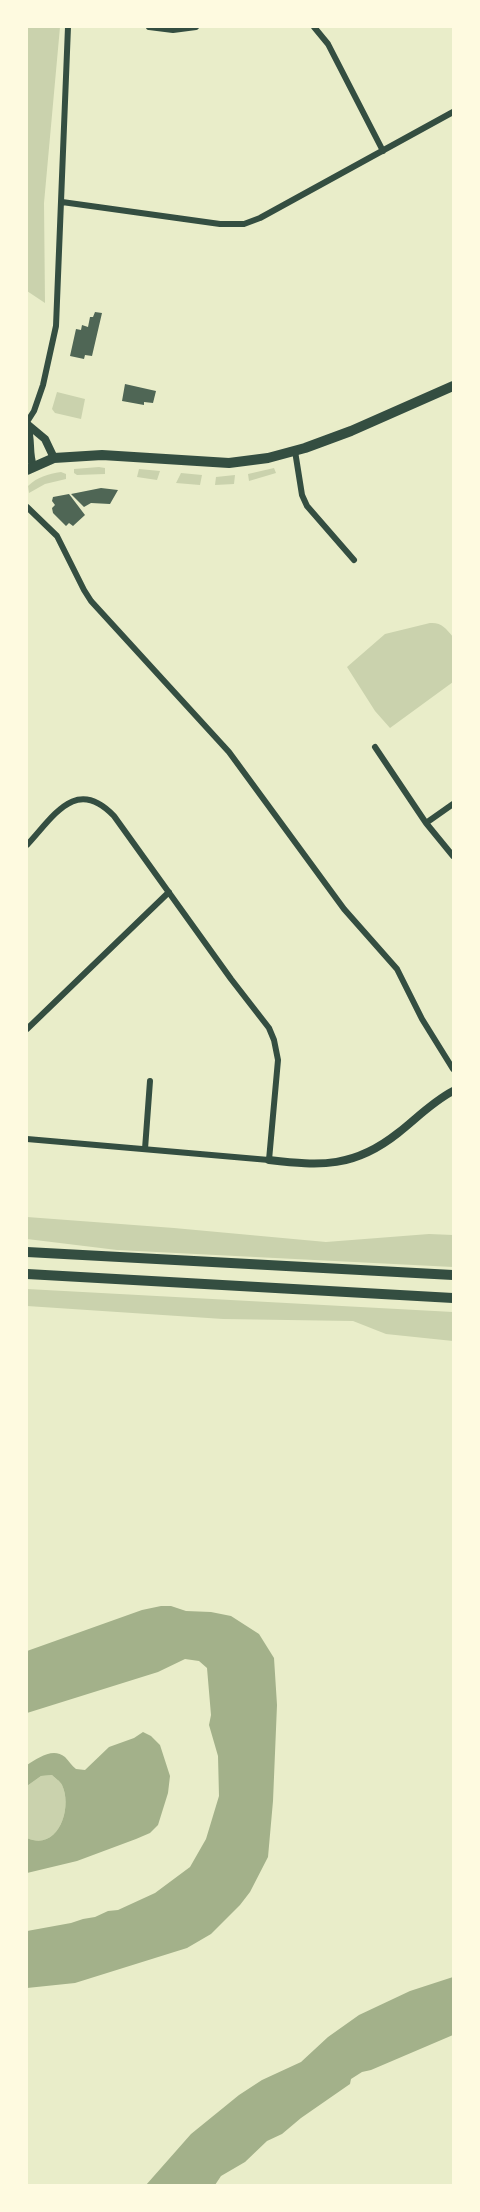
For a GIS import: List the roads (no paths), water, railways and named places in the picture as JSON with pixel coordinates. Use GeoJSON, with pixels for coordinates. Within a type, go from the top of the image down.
{"type":"FeatureCollection","features":[{"type":"Feature","properties":{"kind":"highway"},"geometry":{"type":"LineString","coordinates":[[30,468],[54,458],[102,455],[229,463],[268,458],[351,431],[453,386]]}},
{"type":"Feature","properties":{"kind":"highway"},"geometry":{"type":"LineString","coordinates":[[27,1252],[453,1275]]}},
{"type":"Feature","properties":{"kind":"highway"},"geometry":{"type":"LineString","coordinates":[[27,1274],[453,1298]]}},
{"type":"Feature","properties":{"kind":"street"},"geometry":{"type":"LineString","coordinates":[[30,468],[28,454],[30,434],[27,424],[43,385],[56,326],[68,27]]}},
{"type":"Feature","properties":{"kind":"street"},"geometry":{"type":"LineString","coordinates":[[149,27],[173,30],[196,27]]}},
{"type":"Feature","properties":{"kind":"street"},"geometry":{"type":"LineString","coordinates":[[314,27],[328,44],[383,151]]}},
{"type":"Feature","properties":{"kind":"street"},"geometry":{"type":"LineString","coordinates":[[62,202],[192,221],[230,225],[244,224],[261,218],[453,112]]}},
{"type":"Feature","properties":{"kind":"street"},"geometry":{"type":"LineString","coordinates":[[27,424],[45,438],[54,458]]}},
{"type":"Feature","properties":{"kind":"street"},"geometry":{"type":"LineString","coordinates":[[295,451],[302,495],[307,506],[354,560]]}},
{"type":"Feature","properties":{"kind":"street"},"geometry":{"type":"LineString","coordinates":[[27,507],[57,536],[91,601],[222,744],[344,909],[397,969],[422,1019],[453,1069]]}},
{"type":"Feature","properties":{"kind":"street"},"geometry":{"type":"LineString","coordinates":[[375,747],[426,823],[453,856]]}},
{"type":"Feature","properties":{"kind":"street"},"geometry":{"type":"LineString","coordinates":[[27,845],[62,807],[72,801],[96,800],[114,816],[231,979],[263,1017],[274,1040],[278,1060],[269,1160]]}},
{"type":"Feature","properties":{"kind":"street"},"geometry":{"type":"LineString","coordinates":[[426,823],[453,804]]}},
{"type":"Feature","properties":{"kind":"street"},"geometry":{"type":"LineString","coordinates":[[27,1029],[76,979],[169,892]]}},
{"type":"Feature","properties":{"kind":"street"},"geometry":{"type":"LineString","coordinates":[[145,1149],[150,1081]]}},
{"type":"Feature","properties":{"kind":"street"},"geometry":{"type":"LineString","coordinates":[[27,1139],[328,1165],[356,1157],[391,1139],[435,1102],[453,1091]]}}]}
